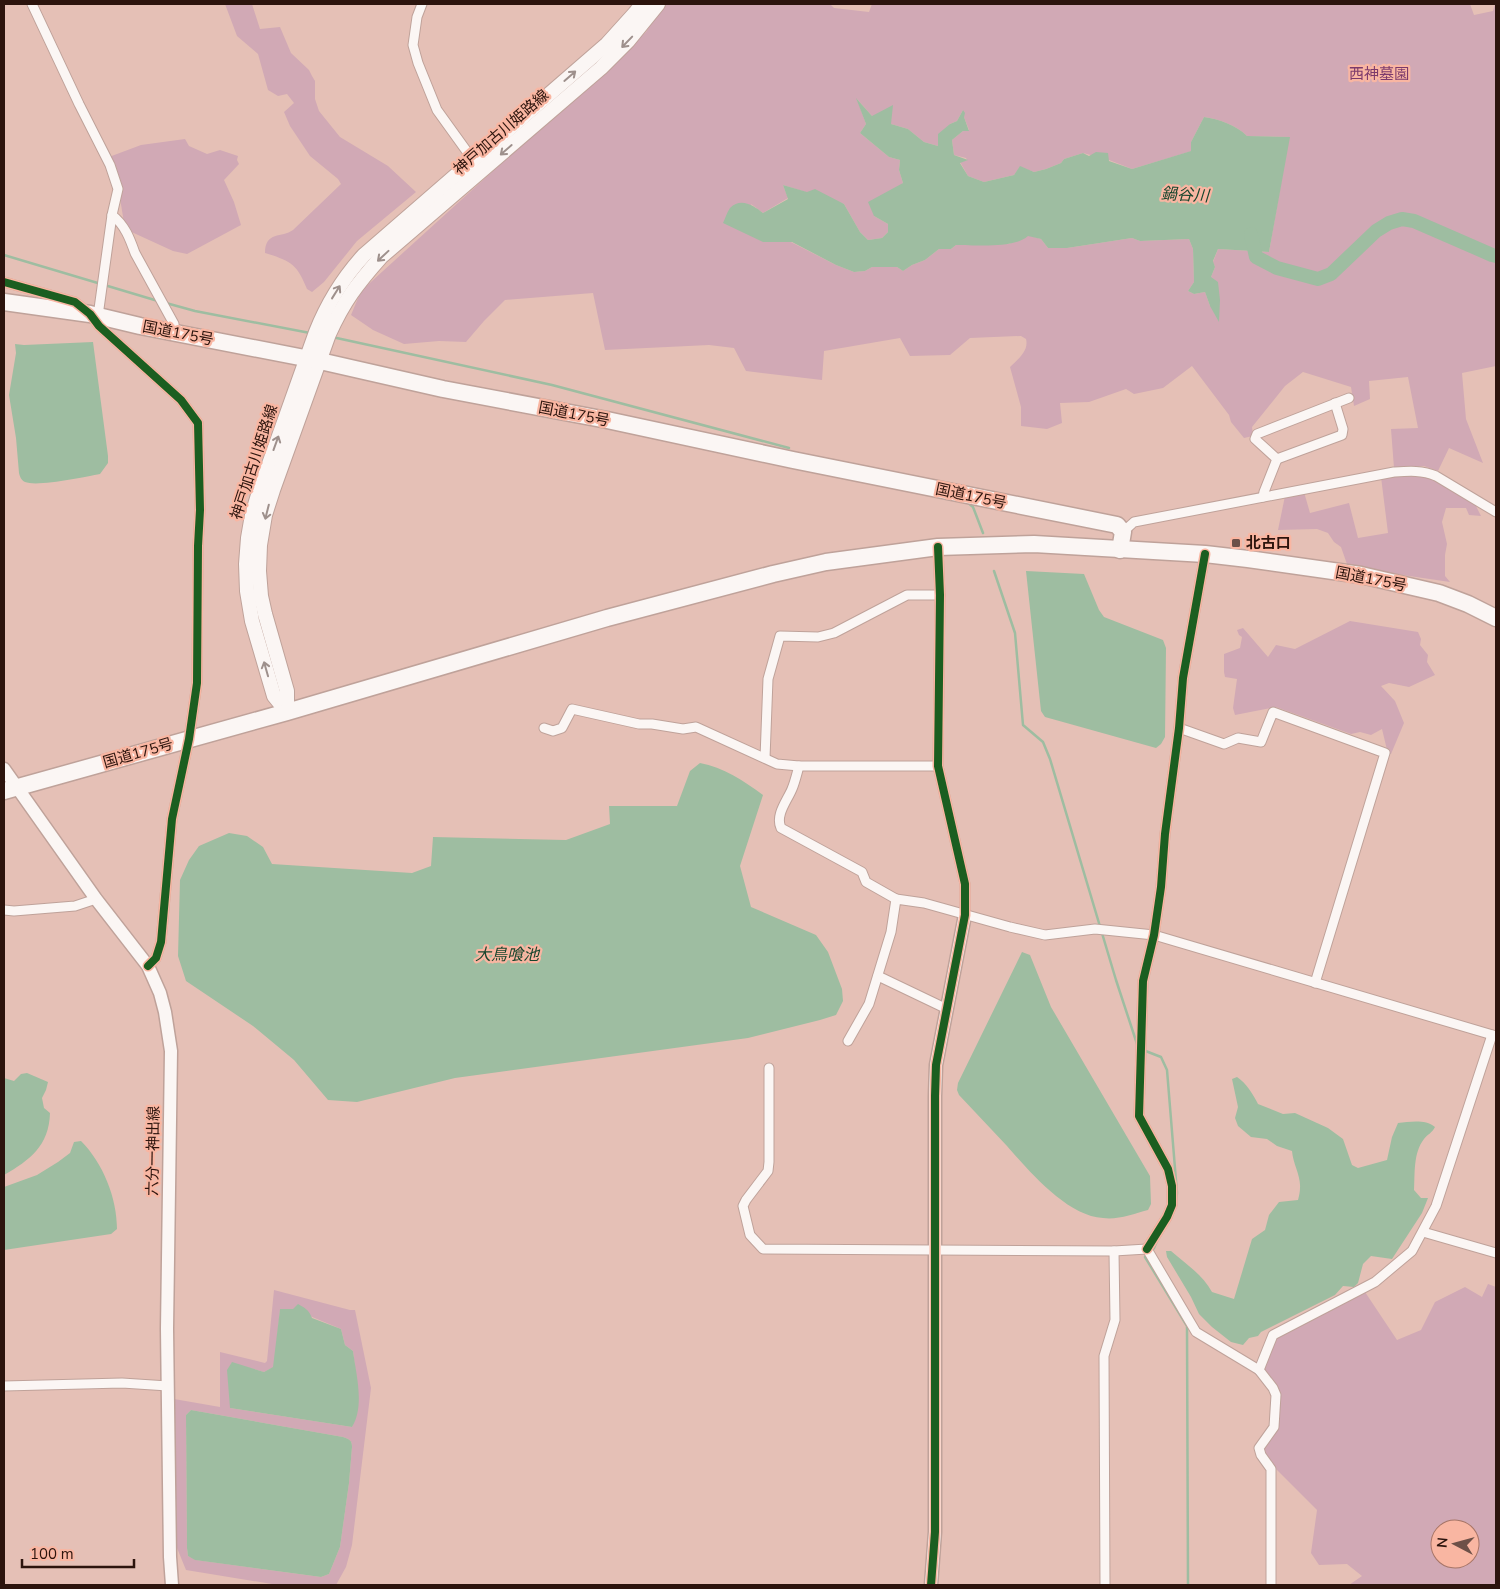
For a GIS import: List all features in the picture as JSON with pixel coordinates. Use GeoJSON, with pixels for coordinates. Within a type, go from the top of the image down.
{"type":"FeatureCollection","features":[{"type":"Feature","properties":{"kind":"highway","name":"国道175号"},"geometry":{"type":"LineString","coordinates":[[4,302],[94,315],[443,389],[607,420],[802,462],[1117,525],[1123,532]]}},
{"type":"Feature","properties":{"kind":"highway"},"geometry":{"type":"LineString","coordinates":[[1120,550],[1123,532]]}},
{"type":"Feature","properties":{"kind":"highway","name":"国道175号"},"geometry":{"type":"LineString","coordinates":[[10,789],[286,712],[607,618],[773,574],[826,562],[938,547],[1034,544],[1206,554],[1371,577],[1439,592],[1496,618]]}},
{"type":"Feature","properties":{"kind":"main road","name":"神戸加古川姫路線"},"geometry":{"type":"LineString","coordinates":[[313,360],[316,332],[327,306],[351,270],[380,241],[607,44],[642,4]]}},
{"type":"Feature","properties":{"kind":"main road","name":"神戸加古川姫路線"},"geometry":{"type":"LineString","coordinates":[[286,712],[274,696],[252,621],[247,591],[246,564],[252,515],[258,495],[313,360],[352,291],[381,257],[601,68],[628,41],[658,4]]}},
{"type":"Feature","properties":{"kind":"main road","name":"六分一神出線"},"geometry":{"type":"LineString","coordinates":[[4,768],[10,789],[148,966],[160,993],[165,1012],[171,1051],[166,1329],[172,1585]]}},
{"type":"Feature","properties":{"kind":"main road"},"geometry":{"type":"LineString","coordinates":[[931,1585],[935,1532],[936,1065],[965,915]]}},
{"type":"Feature","properties":{"kind":"street"},"geometry":{"type":"LineString","coordinates":[[32,4],[110,165],[118,189],[94,315]]}},
{"type":"Feature","properties":{"kind":"street"},"geometry":{"type":"LineString","coordinates":[[422,4],[417,17],[413,45],[418,63],[437,110],[473,160]]}},
{"type":"Feature","properties":{"kind":"street"},"geometry":{"type":"LineString","coordinates":[[112,215],[121,222],[131,241],[134,253],[174,324],[175,333]]}},
{"type":"Feature","properties":{"kind":"street"},"geometry":{"type":"LineString","coordinates":[[4,282],[75,302],[94,315],[99,326],[181,400],[198,423],[200,510],[197,683],[172,819],[161,942],[156,958],[148,966]]}},
{"type":"Feature","properties":{"kind":"street"},"geometry":{"type":"LineString","coordinates":[[1277,458],[1255,439],[1256,434],[1349,398]]}},
{"type":"Feature","properties":{"kind":"street"},"geometry":{"type":"LineString","coordinates":[[1263,497],[1277,458],[1342,435],[1343,429],[1335,403]]}},
{"type":"Feature","properties":{"kind":"street"},"geometry":{"type":"LineString","coordinates":[[1123,532],[1134,522],[1394,472],[1414,470],[1426,471],[1436,476],[1496,512]]}},
{"type":"Feature","properties":{"kind":"street"},"geometry":{"type":"LineString","coordinates":[[938,547],[940,595],[938,766],[965,884],[965,915]]}},
{"type":"Feature","properties":{"kind":"street"},"geometry":{"type":"LineString","coordinates":[[1147,1249],[1167,1217],[1172,1205],[1172,1186],[1168,1169],[1139,1116],[1143,981],[1154,935],[1161,887],[1165,834],[1179,728],[1183,678],[1206,554]]}},
{"type":"Feature","properties":{"kind":"street"},"geometry":{"type":"LineString","coordinates":[[765,758],[768,680],[780,636],[818,637],[834,633],[907,595],[940,595]]}},
{"type":"Feature","properties":{"kind":"street"},"geometry":{"type":"LineString","coordinates":[[544,728],[553,731],[562,728],[572,709],[639,724],[683,729],[696,727],[777,764],[799,766],[938,766]]}},
{"type":"Feature","properties":{"kind":"street"},"geometry":{"type":"LineString","coordinates":[[1179,728],[1224,744],[1238,738],[1261,742],[1273,712],[1385,753],[1315,983]]}},
{"type":"Feature","properties":{"kind":"street"},"geometry":{"type":"LineString","coordinates":[[799,766],[792,790],[782,807],[779,824],[781,828],[862,872],[866,882],[896,899],[924,903],[1010,928],[1045,935],[1095,929],[1154,935],[1494,1036],[1436,1206],[1412,1252],[1376,1282],[1273,1335],[1259,1370]]}},
{"type":"Feature","properties":{"kind":"street"},"geometry":{"type":"LineString","coordinates":[[4,910],[14,911],[75,906],[96,899]]}},
{"type":"Feature","properties":{"kind":"street"},"geometry":{"type":"LineString","coordinates":[[848,1041],[869,1004],[891,932],[896,899]]}},
{"type":"Feature","properties":{"kind":"street"},"geometry":{"type":"LineString","coordinates":[[878,976],[947,1009]]}},
{"type":"Feature","properties":{"kind":"street"},"geometry":{"type":"LineString","coordinates":[[769,1068],[770,1134],[768,1171],[743,1206],[750,1234],[763,1249],[1147,1249]]}},
{"type":"Feature","properties":{"kind":"street"},"geometry":{"type":"LineString","coordinates":[[1423,1232],[1496,1253]]}},
{"type":"Feature","properties":{"kind":"street"},"geometry":{"type":"LineString","coordinates":[[1147,1249],[1196,1332],[1259,1370],[1276,1395],[1274,1427],[1259,1448],[1261,1455],[1271,1469],[1271,1585]]}},
{"type":"Feature","properties":{"kind":"street"},"geometry":{"type":"LineString","coordinates":[[1105,1585],[1104,1356],[1115,1320],[1114,1250]]}},
{"type":"Feature","properties":{"kind":"street"},"geometry":{"type":"LineString","coordinates":[[4,1386],[122,1383],[168,1386]]}},
{"type":"Feature","properties":{"kind":"green space"},"geometry":{"type":"Polygon","coordinates":[[[225,4],[252,4],[260,29],[280,27],[291,53],[309,70],[315,81],[315,99],[319,111],[340,137],[388,166],[416,192],[357,241],[324,282],[312,292],[307,289],[300,274],[292,265],[281,258],[265,253],[266,246],[271,238],[293,230],[341,184],[338,179],[310,156],[290,126],[284,112],[294,103],[287,94],[278,96],[268,90],[258,54],[237,36],[225,4]]]}},
{"type":"Feature","properties":{"kind":"green space","name":"西神墓園"},"geometry":{"type":"Polygon","coordinates":[[[664,4],[830,4],[834,8],[869,12],[872,4],[1470,4],[1474,15],[1493,11],[1496,4],[1496,366],[1462,373],[1466,419],[1483,463],[1449,448],[1438,471],[1424,466],[1394,468],[1391,429],[1418,428],[1408,377],[1369,381],[1370,399],[1354,406],[1351,387],[1303,372],[1285,386],[1252,427],[1253,436],[1244,438],[1192,366],[1163,388],[1134,394],[1126,389],[1089,402],[1060,403],[1062,423],[1047,429],[1021,426],[1021,407],[1010,367],[1026,347],[1026,339],[1021,336],[970,338],[950,355],[910,356],[900,338],[824,351],[822,380],[746,371],[734,348],[709,345],[605,350],[593,293],[505,300],[466,342],[439,341],[404,344],[373,330],[351,315],[361,291],[646,32],[664,4]],[[857,99],[866,124],[860,133],[889,157],[900,160],[899,170],[903,183],[874,216],[888,224],[888,232],[882,238],[868,240],[860,232],[844,204],[783,185],[788,198],[763,213],[751,204],[763,242],[791,242],[854,272],[865,271],[872,267],[897,267],[903,271],[925,260],[939,249],[951,249],[956,245],[1009,244],[1028,235],[1041,239],[1048,248],[1067,248],[1132,238],[1140,241],[1189,239],[1193,249],[1194,282],[1188,291],[1194,294],[1205,292],[1210,306],[1211,277],[1215,267],[1213,262],[1218,249],[1269,252],[1289,137],[1247,136],[1227,123],[1204,117],[1191,142],[1192,151],[1132,169],[1083,153],[1064,159],[1061,163],[1046,169],[1034,172],[1020,167],[1014,175],[984,182],[968,176],[960,162],[967,160],[966,158],[954,155],[952,140],[963,131],[969,130],[963,110],[957,121],[950,124],[938,146],[924,142],[908,129],[872,116],[857,99]]]}},
{"type":"Feature","properties":{"kind":"green space"},"geometry":{"type":"Polygon","coordinates":[[[185,139],[189,146],[207,154],[220,150],[238,156],[239,164],[224,180],[234,202],[241,225],[187,254],[173,251],[125,229],[119,192],[109,157],[141,145],[185,139]]]}},
{"type":"Feature","properties":{"kind":"green space"},"geometry":{"type":"Polygon","coordinates":[[[1425,474],[1473,500],[1481,516],[1469,515],[1466,508],[1446,508],[1442,522],[1447,544],[1445,576],[1450,582],[1348,567],[1341,547],[1334,542],[1328,533],[1317,529],[1278,530],[1285,496],[1304,492],[1310,513],[1349,503],[1358,538],[1388,533],[1381,477],[1425,474]]]}},
{"type":"Feature","properties":{"kind":"green space"},"geometry":{"type":"Polygon","coordinates":[[[1350,621],[1418,632],[1421,639],[1420,645],[1428,655],[1427,662],[1435,675],[1409,687],[1389,683],[1381,686],[1395,701],[1404,723],[1391,754],[1388,754],[1382,729],[1371,735],[1360,732],[1351,734],[1276,707],[1235,715],[1233,708],[1237,679],[1225,677],[1224,654],[1240,648],[1242,637],[1237,630],[1243,628],[1268,657],[1276,645],[1295,649],[1350,621]]]}},
{"type":"Feature","properties":{"kind":"green space"},"geometry":{"type":"Polygon","coordinates":[[[1488,1284],[1496,1287],[1496,1585],[1349,1585],[1362,1576],[1347,1564],[1319,1565],[1311,1553],[1317,1510],[1276,1469],[1262,1448],[1277,1430],[1280,1393],[1264,1370],[1276,1336],[1365,1292],[1397,1340],[1421,1330],[1435,1302],[1465,1287],[1482,1297],[1488,1284]]]}},
{"type":"Feature","properties":{"kind":"green space"},"geometry":{"type":"Polygon","coordinates":[[[274,1290],[355,1310],[371,1388],[352,1545],[346,1567],[336,1585],[278,1585],[186,1570],[177,1548],[174,1399],[220,1407],[220,1352],[265,1363],[267,1361],[274,1290]],[[293,1309],[280,1310],[274,1367],[264,1372],[231,1363],[230,1408],[352,1427],[358,1407],[358,1392],[353,1351],[345,1345],[341,1329],[293,1309]],[[191,1410],[186,1415],[188,1556],[196,1560],[321,1577],[329,1574],[340,1547],[349,1483],[351,1441],[343,1437],[191,1410]]]}},
{"type":"Feature","properties":{"kind":"water"},"geometry":{"type":"Polygon","coordinates":[[[856,98],[872,116],[893,105],[891,124],[908,129],[924,142],[938,146],[938,134],[957,121],[963,110],[969,131],[963,131],[952,140],[954,155],[968,160],[960,163],[968,176],[984,182],[1014,175],[1020,166],[1034,172],[1046,169],[1061,163],[1064,159],[1083,153],[1089,156],[1096,152],[1108,153],[1109,161],[1132,169],[1191,151],[1191,142],[1204,117],[1227,123],[1247,136],[1290,137],[1269,252],[1218,249],[1213,261],[1215,267],[1211,277],[1218,282],[1220,300],[1219,322],[1205,292],[1194,294],[1188,291],[1194,282],[1193,249],[1189,239],[1140,241],[1132,238],[1067,248],[1048,248],[1041,239],[1028,236],[1014,243],[1004,245],[956,245],[951,249],[939,249],[925,260],[903,271],[897,267],[872,267],[865,271],[854,272],[836,265],[792,242],[763,242],[723,223],[730,208],[739,203],[752,205],[763,213],[788,199],[783,185],[807,192],[815,189],[844,204],[860,232],[868,240],[882,238],[888,232],[888,224],[874,216],[868,202],[903,183],[899,170],[900,160],[889,157],[860,133],[866,124],[856,98]]]}},
{"type":"Feature","properties":{"kind":"water"},"geometry":{"type":"Polygon","coordinates":[[[93,342],[108,463],[100,474],[50,482],[25,482],[19,473],[9,395],[16,353],[15,344],[93,342]]]}},
{"type":"Feature","properties":{"kind":"water"},"geometry":{"type":"Polygon","coordinates":[[[1026,571],[1084,574],[1099,610],[1104,617],[1163,640],[1166,648],[1165,737],[1156,748],[1045,717],[1041,711],[1026,571]]]}},
{"type":"Feature","properties":{"kind":"water","name":"大鳥喰池"},"geometry":{"type":"Polygon","coordinates":[[[700,763],[725,771],[763,795],[740,866],[751,907],[816,935],[828,952],[842,989],[843,1001],[836,1015],[748,1038],[455,1078],[357,1102],[328,1100],[294,1060],[253,1026],[186,981],[178,956],[180,880],[189,860],[199,846],[229,833],[247,836],[263,847],[272,864],[412,873],[431,866],[433,837],[566,840],[610,824],[609,806],[677,806],[690,771],[700,763]]]}},
{"type":"Feature","properties":{"kind":"water"},"geometry":{"type":"Polygon","coordinates":[[[1022,952],[1030,955],[1051,1007],[1150,1176],[1151,1204],[1148,1210],[1114,1218],[1103,1218],[1089,1215],[1076,1209],[1050,1191],[959,1095],[957,1090],[958,1083],[1022,952]]]}},
{"type":"Feature","properties":{"kind":"water"},"geometry":{"type":"Polygon","coordinates":[[[27,1073],[48,1082],[42,1098],[44,1108],[50,1113],[49,1125],[42,1143],[36,1151],[22,1164],[4,1175],[4,1078],[14,1081],[21,1074],[27,1073]]]}},
{"type":"Feature","properties":{"kind":"water"},"geometry":{"type":"Polygon","coordinates":[[[1237,1077],[1249,1089],[1258,1104],[1283,1114],[1295,1113],[1328,1128],[1343,1139],[1352,1165],[1358,1168],[1387,1160],[1392,1137],[1398,1123],[1422,1122],[1435,1127],[1420,1145],[1415,1164],[1414,1190],[1421,1198],[1428,1198],[1422,1213],[1392,1259],[1371,1256],[1363,1264],[1358,1283],[1354,1287],[1343,1286],[1335,1295],[1261,1332],[1258,1336],[1249,1338],[1243,1345],[1231,1342],[1199,1314],[1167,1257],[1166,1251],[1171,1251],[1194,1270],[1212,1292],[1234,1299],[1252,1239],[1265,1230],[1269,1215],[1279,1202],[1298,1200],[1300,1183],[1292,1151],[1277,1146],[1267,1139],[1251,1137],[1238,1126],[1235,1118],[1238,1107],[1232,1079],[1237,1077]]]}},
{"type":"Feature","properties":{"kind":"water"},"geometry":{"type":"Polygon","coordinates":[[[81,1141],[96,1160],[107,1182],[114,1205],[117,1229],[111,1234],[4,1250],[4,1187],[37,1175],[70,1153],[74,1142],[81,1141]]]}},
{"type":"Feature","properties":{"kind":"water"},"geometry":{"type":"Polygon","coordinates":[[[298,1304],[310,1313],[312,1318],[341,1329],[345,1345],[353,1351],[359,1400],[356,1419],[352,1427],[230,1408],[227,1370],[232,1362],[264,1372],[273,1367],[280,1309],[293,1309],[298,1304]]]}},
{"type":"Feature","properties":{"kind":"water"},"geometry":{"type":"Polygon","coordinates":[[[191,1410],[343,1437],[351,1441],[349,1483],[340,1547],[329,1574],[321,1577],[195,1560],[188,1556],[186,1415],[191,1410]]]}},
{"type":"Feature","properties":{"kind":"waterway","name":"鍋谷川"},"geometry":{"type":"LineString","coordinates":[[1251,234],[1256,257],[1277,268],[1318,279],[1331,274],[1376,231],[1389,223],[1402,219],[1414,221],[1496,256]]}},
{"type":"Feature","properties":{"kind":"waterway"},"geometry":{"type":"LineString","coordinates":[[4,255],[158,301]]}},
{"type":"Feature","properties":{"kind":"waterway"},"geometry":{"type":"LineString","coordinates":[[166,303],[195,311],[310,333]]}},
{"type":"Feature","properties":{"kind":"waterway"},"geometry":{"type":"LineString","coordinates":[[332,337],[552,385],[789,448]]}},
{"type":"Feature","properties":{"kind":"waterway"},"geometry":{"type":"LineString","coordinates":[[967,502],[973,507],[983,533]]}},
{"type":"Feature","properties":{"kind":"waterway"},"geometry":{"type":"LineString","coordinates":[[994,571],[1015,633],[1023,725],[1043,742],[1050,759],[1138,1047]]}},
{"type":"Feature","properties":{"kind":"waterway"},"geometry":{"type":"LineString","coordinates":[[1143,1050],[1161,1057],[1167,1070],[1176,1200]]}},
{"type":"Feature","properties":{"kind":"waterway"},"geometry":{"type":"LineString","coordinates":[[1151,1251],[1157,1241]]}},
{"type":"Feature","properties":{"kind":"waterway"},"geometry":{"type":"LineString","coordinates":[[1147,1255],[1145,1257],[1187,1326],[1188,1585]]}},
{"type":"Feature","properties":{"kind":"cycle path"},"geometry":{"type":"LineString","coordinates":[[4,282],[75,302],[181,400],[198,423],[200,510],[197,683],[189,739],[172,819],[161,942],[156,958],[148,966]]}},
{"type":"Feature","properties":{"kind":"cycle path"},"geometry":{"type":"LineString","coordinates":[[931,1585],[935,1532],[936,1065],[965,915],[965,884],[938,766],[940,595],[938,547]]}},
{"type":"Feature","properties":{"kind":"cycle path"},"geometry":{"type":"LineString","coordinates":[[1147,1249],[1167,1217],[1172,1205],[1172,1186],[1168,1169],[1139,1116],[1143,981],[1154,935],[1161,887],[1165,834],[1179,728],[1183,678],[1205,554]]}},
{"type":"Feature","properties":{"kind":"place","name":"北古口"},"geometry":{"type":"Point","coordinates":[1236,543]}}]}
